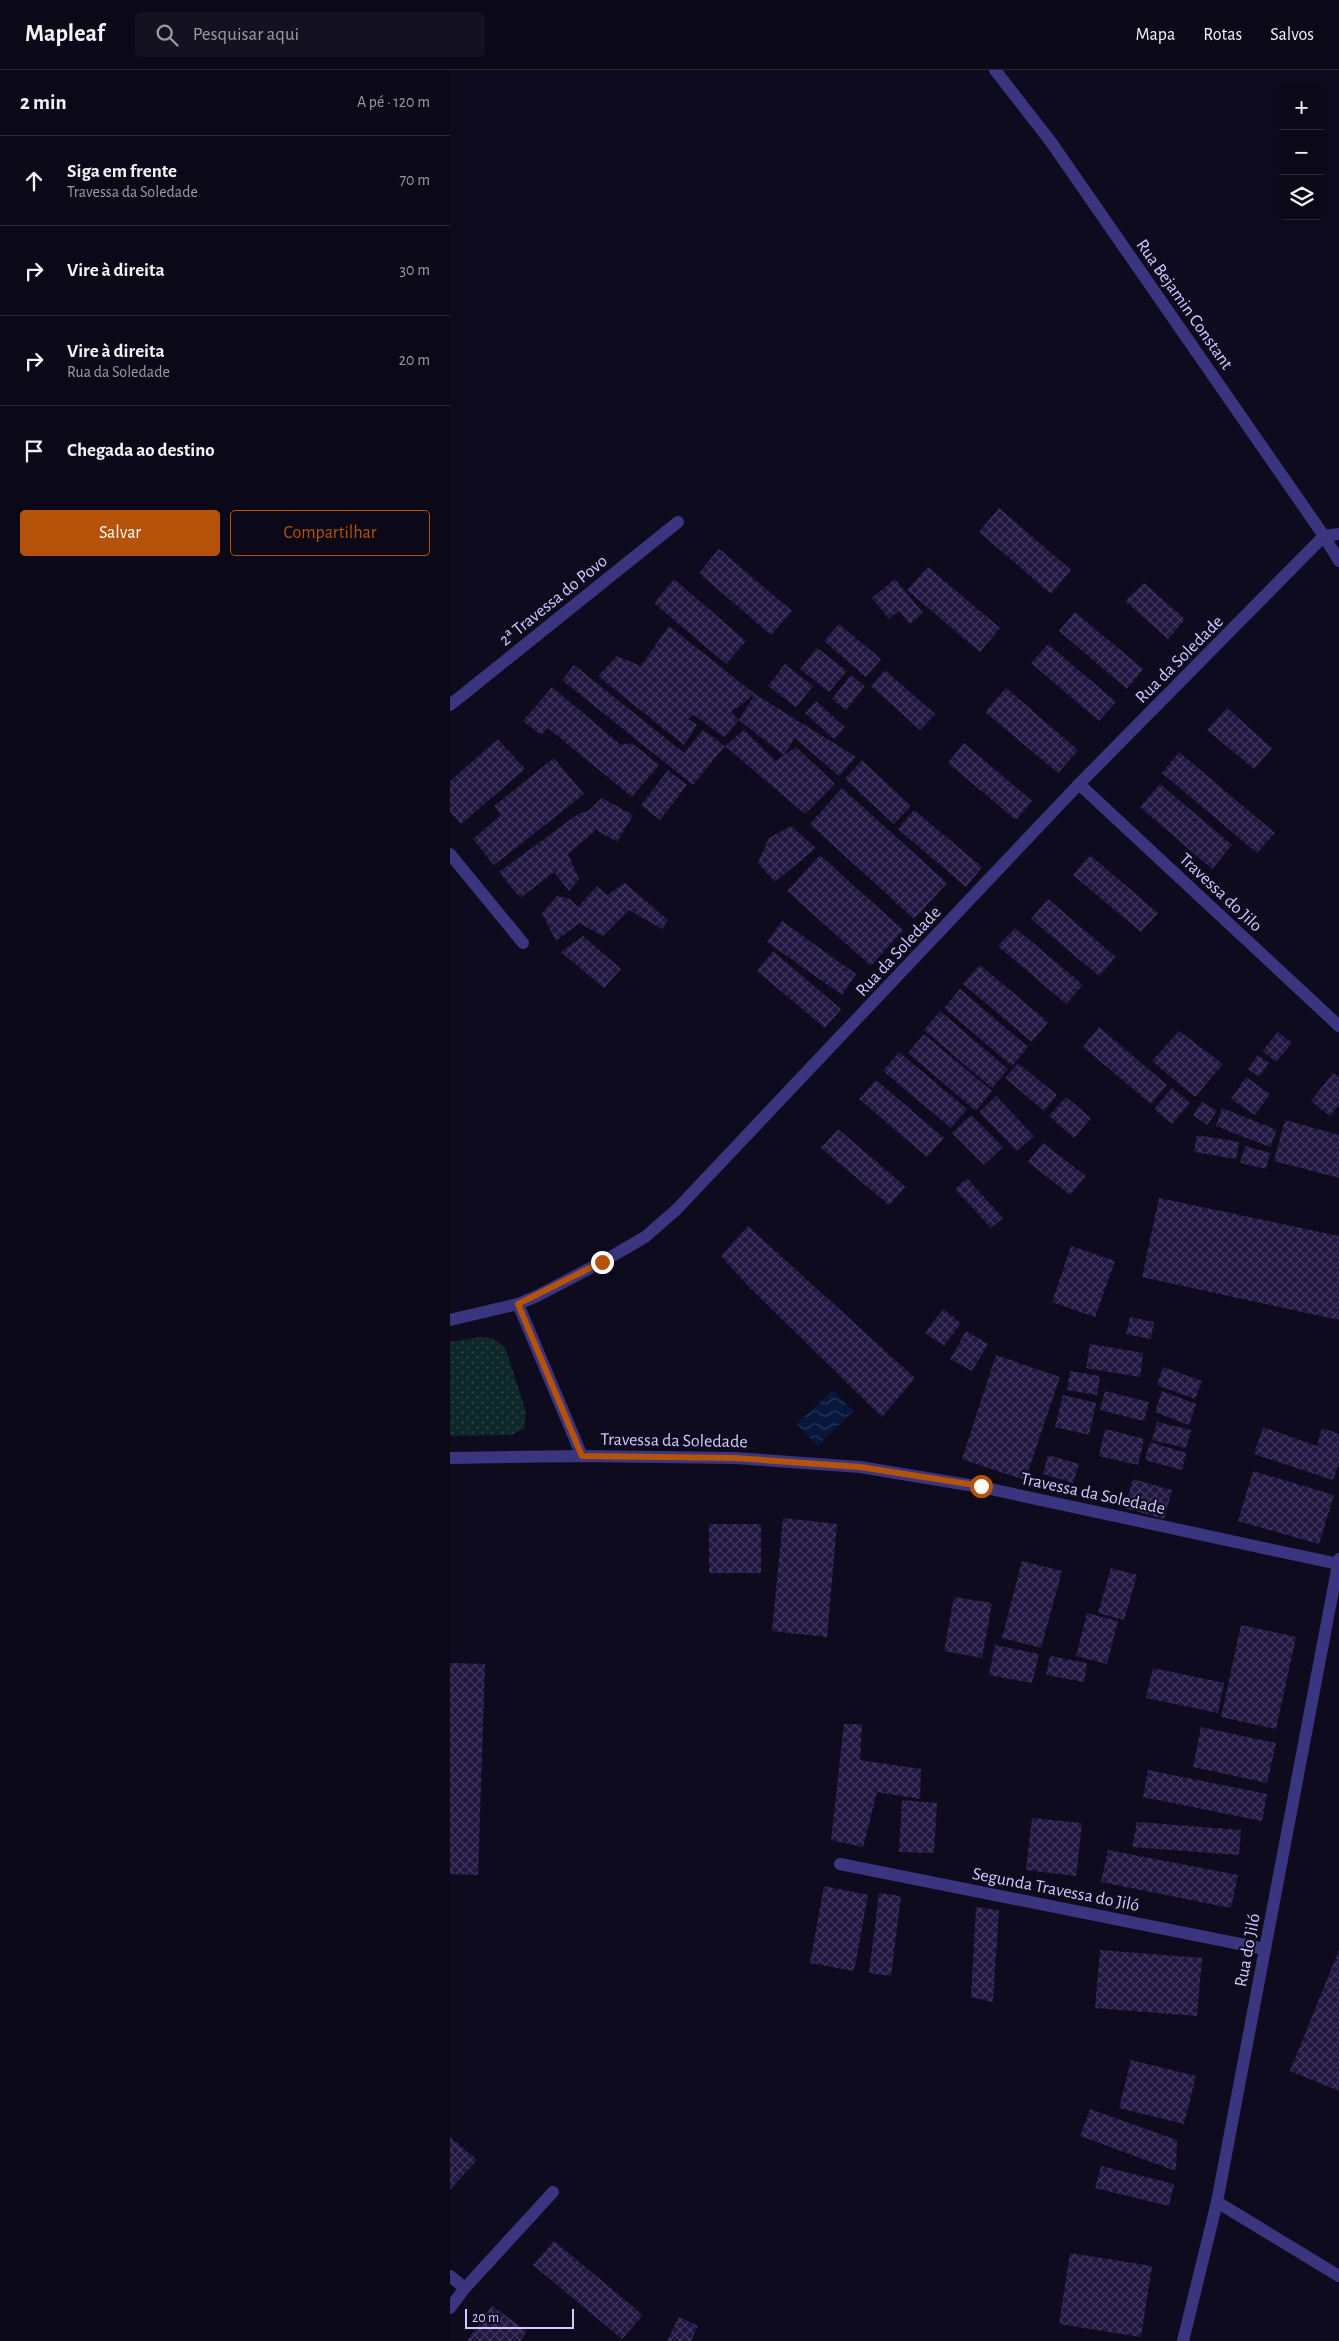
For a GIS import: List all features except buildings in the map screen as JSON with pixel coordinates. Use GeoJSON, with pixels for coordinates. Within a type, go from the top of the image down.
{"type":"FeatureCollection","features":[{"type":"Feature","properties":{"kind":"street","name":"Rua Bejamin Constant"},"geometry":{"type":"LineString","coordinates":[[995,70],[1056,150],[1324,536],[1339,562]]}},
{"type":"Feature","properties":{"kind":"street","name":"2ª Travessa do Povo"},"geometry":{"type":"LineString","coordinates":[[450,705],[678,522]]}},
{"type":"Feature","properties":{"kind":"street"},"geometry":{"type":"LineString","coordinates":[[1324,536],[1339,534]]}},
{"type":"Feature","properties":{"kind":"street","name":"Rua da Soledade"},"geometry":{"type":"LineString","coordinates":[[450,1320],[518,1304],[602,1262],[645,1237],[676,1210],[1080,784],[1324,536]]}},
{"type":"Feature","properties":{"kind":"street","name":"Travessa do Jilo"},"geometry":{"type":"LineString","coordinates":[[1080,784],[1339,1026]]}},
{"type":"Feature","properties":{"kind":"street"},"geometry":{"type":"LineString","coordinates":[[450,854],[523,942]]}},
{"type":"Feature","properties":{"kind":"street"},"geometry":{"type":"LineString","coordinates":[[518,1304],[582,1456]]}},
{"type":"Feature","properties":{"kind":"street","name":"Travessa da Soledade"},"geometry":{"type":"LineString","coordinates":[[450,1458],[582,1456],[735,1458],[860,1467],[981,1486],[1338,1562]]}},
{"type":"Feature","properties":{"kind":"street","name":"Rua do Jiló"},"geometry":{"type":"LineString","coordinates":[[1183,2341],[1218,2202],[1338,1562]]}},
{"type":"Feature","properties":{"kind":"street","name":"Segunda Travessa do Jiló"},"geometry":{"type":"LineString","coordinates":[[840,1864],[1266,1949]]}},
{"type":"Feature","properties":{"kind":"street"},"geometry":{"type":"LineString","coordinates":[[450,2308],[464,2288],[554,2192]]}},
{"type":"Feature","properties":{"kind":"street"},"geometry":{"type":"LineString","coordinates":[[1218,2202],[1339,2276]]}},
{"type":"Feature","properties":{"kind":"street"},"geometry":{"type":"LineString","coordinates":[[450,2276],[464,2288]]}},
{"type":"Feature","properties":{"kind":"green space"},"geometry":{"type":"Polygon","coordinates":[[[480,1337],[493,1338],[505,1347],[526,1412],[524,1428],[512,1435],[450,1436],[450,1342],[480,1337]]]}},
{"type":"Feature","properties":{"kind":"water"},"geometry":{"type":"Polygon","coordinates":[[[833,1390],[853,1411],[817,1446],[797,1424],[833,1390]]]}},
{"type":"Feature","properties":{"kind":"route"},"geometry":{"type":"LineString","coordinates":[[602,1262],[518,1304],[582,1456],[735,1458],[860,1467],[981,1486]]}}]}
